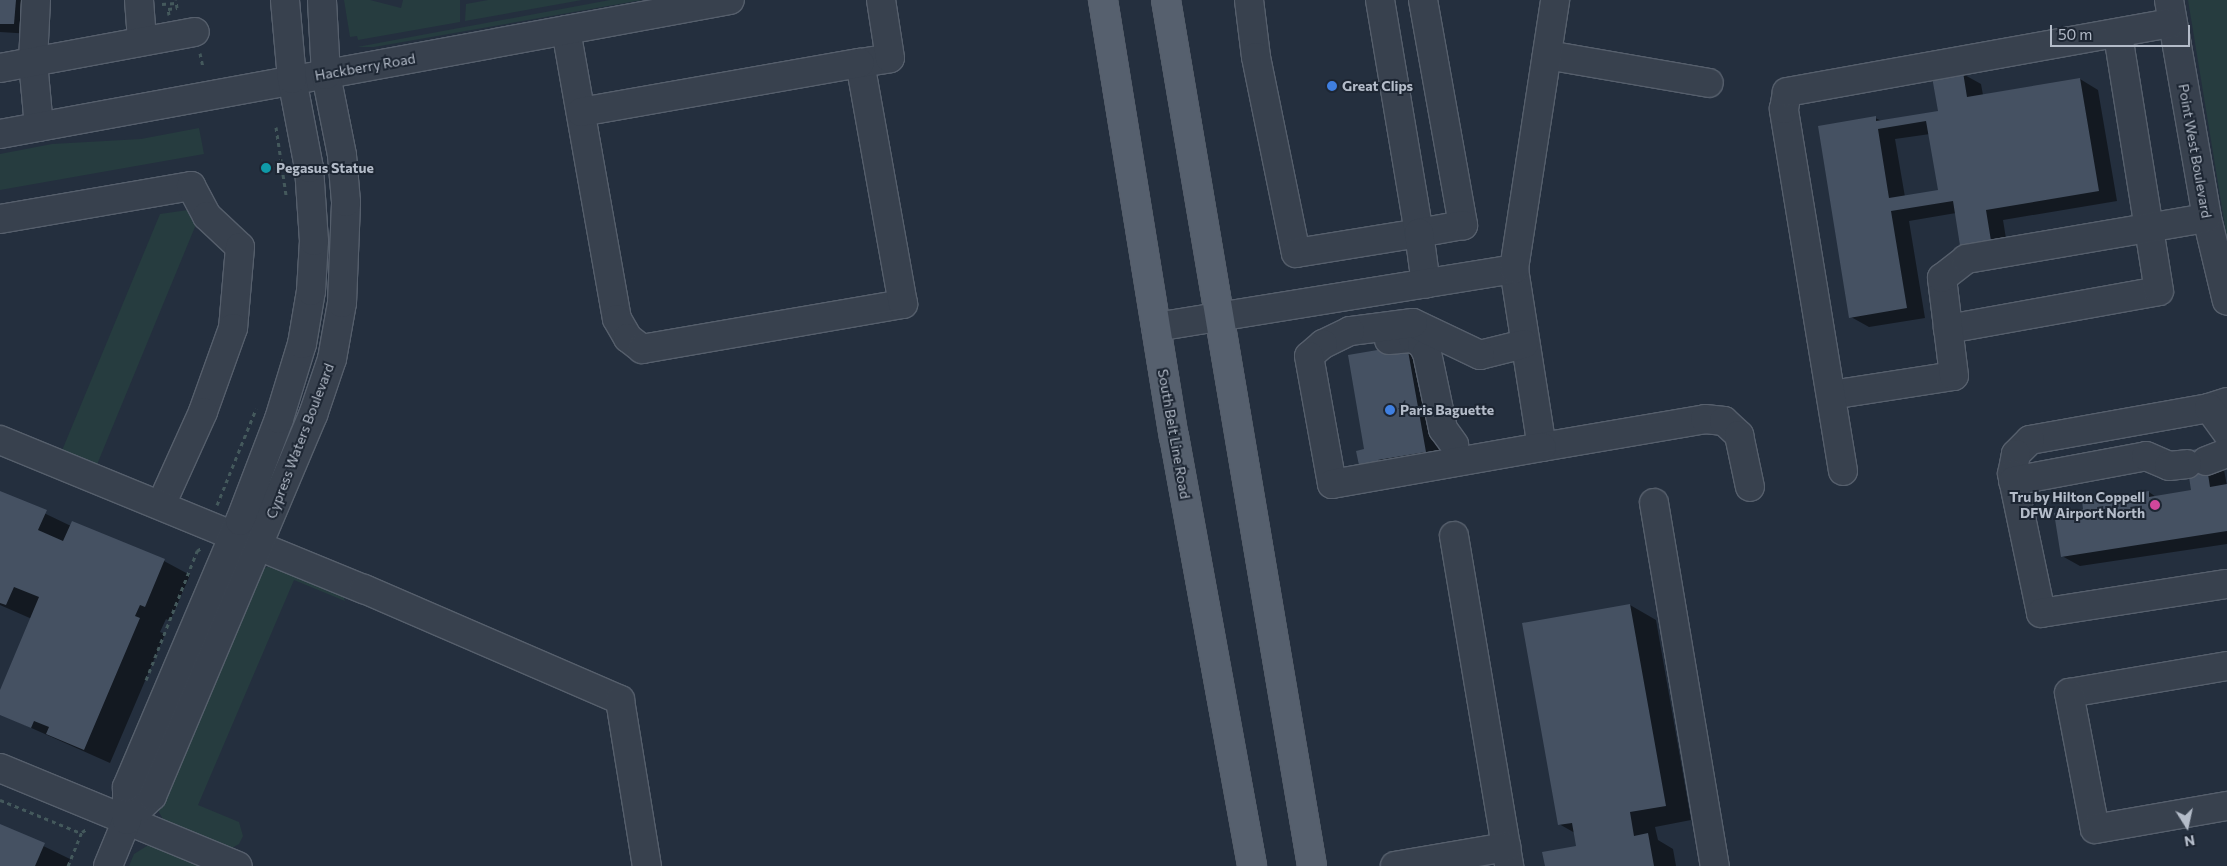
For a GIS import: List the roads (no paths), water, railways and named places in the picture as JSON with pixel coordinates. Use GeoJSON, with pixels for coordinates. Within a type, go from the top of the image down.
{"type":"FeatureCollection","features":[{"type":"Feature","properties":{"kind":"main road","name":"South Belt Line Road"},"geometry":{"type":"LineString","coordinates":[[1103,0],[1156,327],[1252,866]]}},
{"type":"Feature","properties":{"kind":"main road"},"geometry":{"type":"LineString","coordinates":[[1166,0],[1312,866]]}},
{"type":"Feature","properties":{"kind":"street"},"geometry":{"type":"LineString","coordinates":[[36,0],[33,62],[39,127]]}},
{"type":"Feature","properties":{"kind":"street"},"geometry":{"type":"LineString","coordinates":[[139,0],[142,40]]}},
{"type":"Feature","properties":{"kind":"street","name":"Cypress Waters Boulevard"},"geometry":{"type":"LineString","coordinates":[[108,866],[127,820],[127,787],[233,537],[279,419],[302,344],[311,291],[314,241],[309,168],[292,80],[285,0]]}},
{"type":"Feature","properties":{"kind":"street","name":"Cypress Waters Boulevard"},"geometry":{"type":"LineString","coordinates":[[127,820],[152,796],[313,415],[332,359],[342,303],[346,202],[342,155],[326,75],[322,0]]}},
{"type":"Feature","properties":{"kind":"street","name":"Hackberry Road"},"geometry":{"type":"LineString","coordinates":[[0,134],[729,0]]}},
{"type":"Feature","properties":{"kind":"street"},"geometry":{"type":"LineString","coordinates":[[580,112],[890,58],[881,0]]}},
{"type":"Feature","properties":{"kind":"street"},"geometry":{"type":"LineString","coordinates":[[1249,0],[1256,57],[1296,254],[1464,225],[1423,0]]}},
{"type":"Feature","properties":{"kind":"street"},"geometry":{"type":"LineString","coordinates":[[1380,0],[1426,284]]}},
{"type":"Feature","properties":{"kind":"street"},"geometry":{"type":"LineString","coordinates":[[1542,446],[1524,344],[1514,269],[1555,0]]}},
{"type":"Feature","properties":{"kind":"street"},"geometry":{"type":"LineString","coordinates":[[1843,471],[1784,109],[1787,92],[2118,34],[2170,12]]}},
{"type":"Feature","properties":{"kind":"street","name":"Point West Boulevard"},"geometry":{"type":"LineString","coordinates":[[2170,12],[2207,218],[2227,301]]}},
{"type":"Feature","properties":{"kind":"street"},"geometry":{"type":"LineString","coordinates":[[566,30],[617,319],[628,338],[642,349],[903,304],[860,63]]}},
{"type":"Feature","properties":{"kind":"street"},"geometry":{"type":"LineString","coordinates":[[0,68],[142,40],[195,32]]}},
{"type":"Feature","properties":{"kind":"street"},"geometry":{"type":"LineString","coordinates":[[1948,329],[2159,291],[2118,34]]}},
{"type":"Feature","properties":{"kind":"street"},"geometry":{"type":"LineString","coordinates":[[1547,55],[1710,83]]}},
{"type":"Feature","properties":{"kind":"street"},"geometry":{"type":"LineString","coordinates":[[1396,101],[1439,94]]}},
{"type":"Feature","properties":{"kind":"street"},"geometry":{"type":"LineString","coordinates":[[0,219],[191,186],[197,201],[207,216],[240,247],[234,328],[203,412],[161,505]]}},
{"type":"Feature","properties":{"kind":"street"},"geometry":{"type":"LineString","coordinates":[[1832,395],[1954,376],[1942,278],[1966,259],[2207,218]]}},
{"type":"Feature","properties":{"kind":"street"},"geometry":{"type":"LineString","coordinates":[[1156,327],[1514,269]]}},
{"type":"Feature","properties":{"kind":"street"},"geometry":{"type":"LineString","coordinates":[[1524,344],[1480,355],[1414,322],[1350,331],[1323,344],[1309,356],[1332,484],[1455,453],[1542,446],[1705,419],[1724,421],[1739,435],[1750,487]]}},
{"type":"Feature","properties":{"kind":"street"},"geometry":{"type":"LineString","coordinates":[[1433,330],[1455,453]]}},
{"type":"Feature","properties":{"kind":"street"},"geometry":{"type":"LineString","coordinates":[[1311,364],[1331,351],[1398,338],[1413,338],[1422,344],[1427,354],[1443,429],[1455,453]]}},
{"type":"Feature","properties":{"kind":"street"},"geometry":{"type":"LineString","coordinates":[[2227,433],[2218,405],[2030,440],[2016,454],[2013,481],[2041,613],[2227,584]]}},
{"type":"Feature","properties":{"kind":"street"},"geometry":{"type":"LineString","coordinates":[[0,440],[161,505],[620,700],[647,866]]}},
{"type":"Feature","properties":{"kind":"street"},"geometry":{"type":"LineString","coordinates":[[2013,481],[2146,456],[2152,456],[2169,466],[2207,460]]}},
{"type":"Feature","properties":{"kind":"street"},"geometry":{"type":"LineString","coordinates":[[1654,503],[1714,866]]}},
{"type":"Feature","properties":{"kind":"street"},"geometry":{"type":"LineString","coordinates":[[1396,866],[1508,857],[1454,536]]}},
{"type":"Feature","properties":{"kind":"street"},"geometry":{"type":"LineString","coordinates":[[2227,666],[2069,693],[2095,829],[2227,806]]}},
{"type":"Feature","properties":{"kind":"street"},"geometry":{"type":"LineString","coordinates":[[0,768],[238,866]]}},
{"type":"Feature","properties":{"kind":"place","name":"Great Clips"},"geometry":{"type":"Point","coordinates":[1332,86]}},
{"type":"Feature","properties":{"kind":"place","name":"Pegasus Statue"},"geometry":{"type":"Point","coordinates":[266,168]}},
{"type":"Feature","properties":{"kind":"place","name":"Paris Baguette"},"geometry":{"type":"Point","coordinates":[1390,410]}},
{"type":"Feature","properties":{"kind":"place","name":"Tru by Hilton Coppell DFW Airport North"},"geometry":{"type":"Point","coordinates":[2155,505]}}]}
